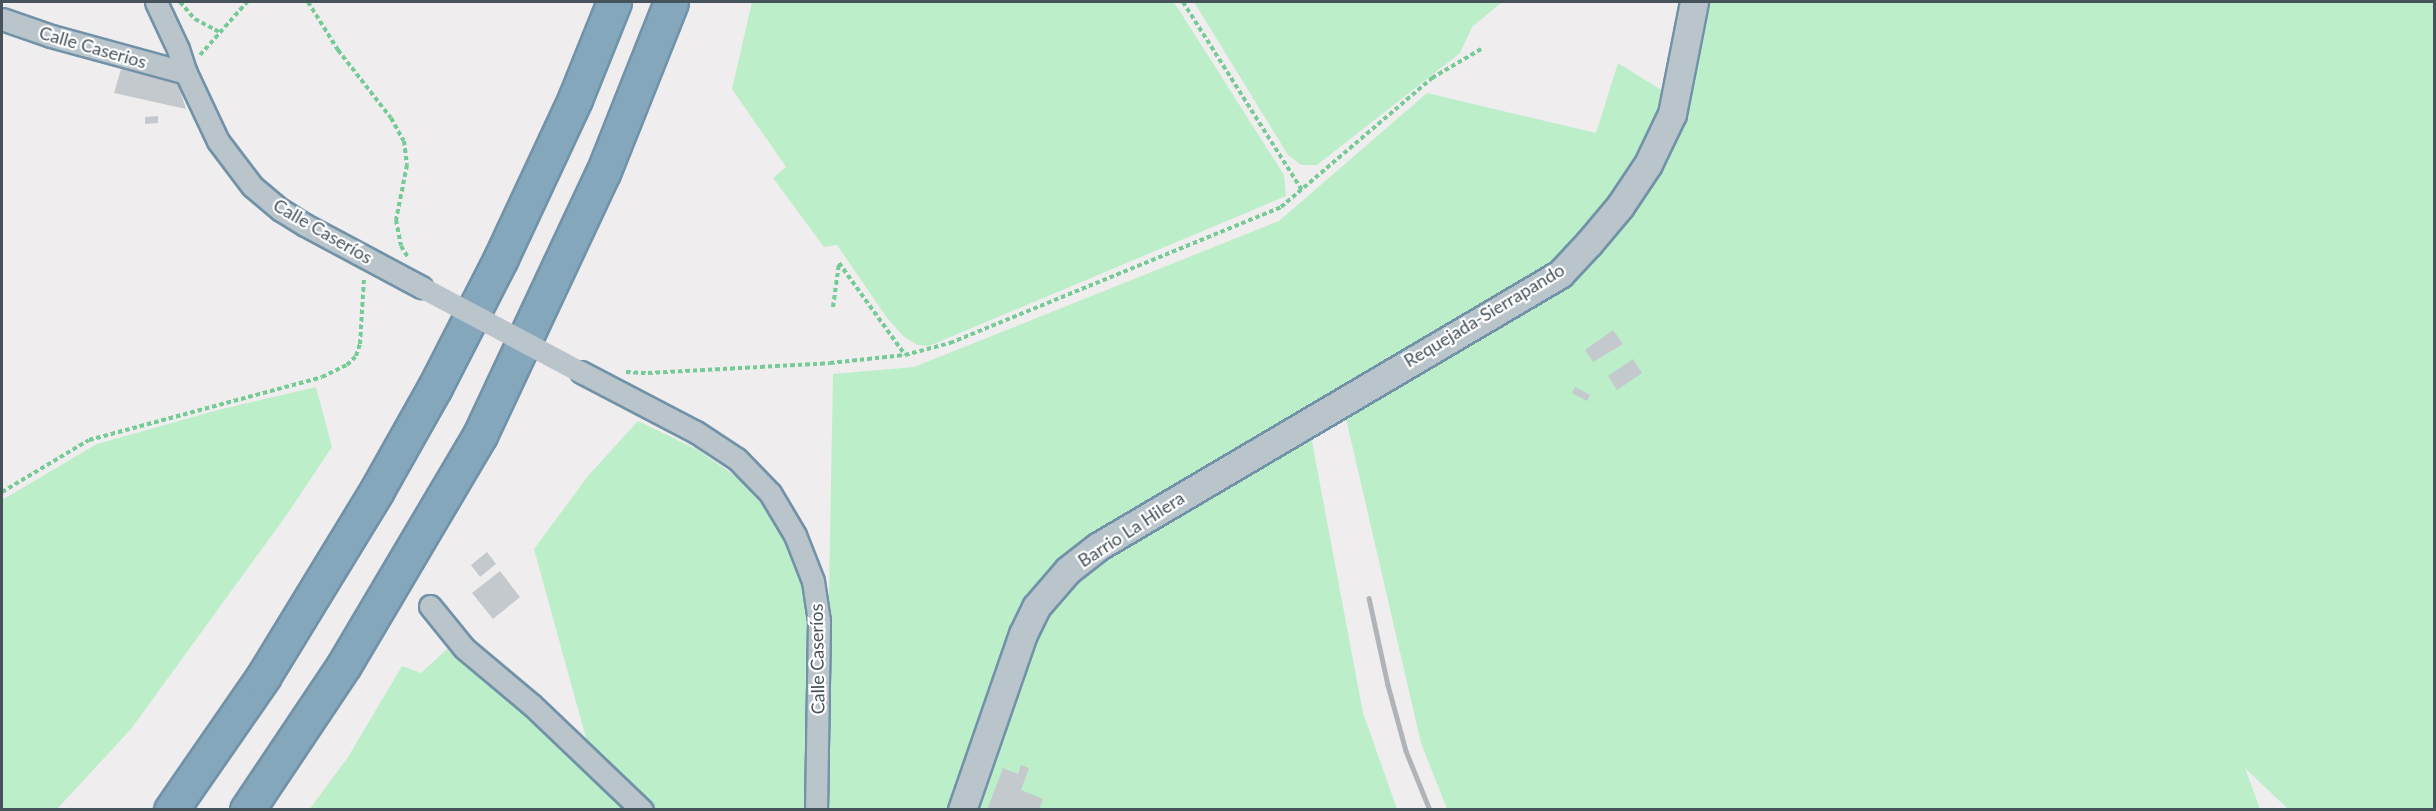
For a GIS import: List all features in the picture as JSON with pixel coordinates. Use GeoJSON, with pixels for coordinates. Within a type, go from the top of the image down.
{"type":"FeatureCollection","features":[{"type":"Feature","properties":{"kind":"highway"},"geometry":{"type":"LineString","coordinates":[[171,810],[264,677],[377,490],[435,387],[520,217],[575,99],[614,2]]}},
{"type":"Feature","properties":{"kind":"highway"},"geometry":{"type":"LineString","coordinates":[[247,810],[344,665],[480,435],[603,173],[671,2]]}},
{"type":"Feature","properties":{"kind":"street","name":"Calle Caseríos"},"geometry":{"type":"LineString","coordinates":[[156,2],[218,141],[252,186],[289,215],[696,432],[737,459],[770,493],[795,535],[813,581],[819,621],[816,810]]}},
{"type":"Feature","properties":{"kind":"street","name":"Requejada-Sierrapando"},"geometry":{"type":"LineString","coordinates":[[1360,390],[1560,274],[1589,243],[1620,206],[1648,164],[1672,114],[1694,2]]}},
{"type":"Feature","properties":{"kind":"street","name":"Calle Caserios"},"geometry":{"type":"LineString","coordinates":[[2,19],[51,36],[186,73]]}},
{"type":"Feature","properties":{"kind":"street","name":"Barrio La Hilera"},"geometry":{"type":"LineString","coordinates":[[962,810],[1023,634],[1036,607],[1049,589],[1099,546],[1360,390]]}},
{"type":"Feature","properties":{"kind":"street"},"geometry":{"type":"LineString","coordinates":[[430,606],[464,648],[532,705],[642,810]]}},
{"type":"Feature","properties":{"kind":"path"},"geometry":{"type":"LineString","coordinates":[[180,2],[195,19],[219,32]]}},
{"type":"Feature","properties":{"kind":"path"},"geometry":{"type":"LineString","coordinates":[[186,73],[247,2]]}},
{"type":"Feature","properties":{"kind":"path"},"geometry":{"type":"LineString","coordinates":[[308,2],[338,50],[391,118],[404,141],[407,165],[396,207],[397,233],[408,256],[417,264]]}},
{"type":"Feature","properties":{"kind":"path"},"geometry":{"type":"LineString","coordinates":[[1183,2],[1302,190]]}},
{"type":"Feature","properties":{"kind":"path"},"geometry":{"type":"LineString","coordinates":[[620,370],[648,373],[830,363],[905,355],[950,343],[1281,207],[1432,78],[1484,48]]}},
{"type":"Feature","properties":{"kind":"path"},"geometry":{"type":"LineString","coordinates":[[2,492],[89,440],[322,377],[347,365],[356,356],[360,344],[367,258]]}},
{"type":"Feature","properties":{"kind":"path"},"geometry":{"type":"LineString","coordinates":[[833,307],[839,263],[905,355]]}},
{"type":"Feature","properties":{"kind":"green space"},"geometry":{"type":"Polygon","coordinates":[[[752,2],[1174,2],[1284,175],[1286,196],[929,346],[918,345],[904,337],[887,318],[837,245],[824,247],[773,178],[786,167],[732,89],[752,2]]]}},
{"type":"Feature","properties":{"kind":"green space"},"geometry":{"type":"Polygon","coordinates":[[[1194,2],[1502,2],[1472,27],[1460,53],[1317,165],[1301,165],[1288,155],[1194,2]]]}},
{"type":"Feature","properties":{"kind":"green space"},"geometry":{"type":"Polygon","coordinates":[[[1705,2],[2434,2],[2434,809],[2288,809],[2245,768],[2260,809],[1447,809],[1421,743],[1344,410],[1576,273],[1615,237],[1650,188],[1674,132],[1705,2]]]}},
{"type":"Feature","properties":{"kind":"green space"},"geometry":{"type":"Polygon","coordinates":[[[1618,63],[1666,93],[1646,145],[1614,201],[1568,252],[1088,538],[1051,566],[1022,605],[950,809],[825,810],[833,374],[914,367],[1279,221],[1427,93],[1596,133],[1618,63]]]}},
{"type":"Feature","properties":{"kind":"green space"},"geometry":{"type":"Polygon","coordinates":[[[316,387],[332,447],[288,513],[131,729],[57,809],[2,809],[2,500],[97,444],[218,410],[316,387]]]}},
{"type":"Feature","properties":{"kind":"green space"},"geometry":{"type":"Polygon","coordinates":[[[638,421],[698,450],[738,478],[767,510],[794,554],[805,601],[809,654],[806,809],[655,809],[589,749],[534,549],[588,476],[638,421]]]}},
{"type":"Feature","properties":{"kind":"green space"},"geometry":{"type":"Polygon","coordinates":[[[1310,431],[1363,713],[1397,809],[971,810],[1040,624],[1086,565],[1310,431]]]}},
{"type":"Feature","properties":{"kind":"green space"},"geometry":{"type":"Polygon","coordinates":[[[447,649],[555,733],[629,810],[309,810],[348,757],[402,666],[421,673],[447,649]]]}},
{"type":"Feature","properties":{"kind":"building"},"geometry":{"type":"Polygon","coordinates":[[[121,69],[178,84],[186,109],[114,93],[121,69]]]}},
{"type":"Feature","properties":{"kind":"building"},"geometry":{"type":"Polygon","coordinates":[[[158,116],[158,123],[145,124],[145,117],[158,116]]]}},
{"type":"Feature","properties":{"kind":"building"},"geometry":{"type":"Polygon","coordinates":[[[1613,330],[1623,344],[1593,362],[1585,350],[1613,330]]]}},
{"type":"Feature","properties":{"kind":"building"},"geometry":{"type":"Polygon","coordinates":[[[1633,359],[1642,373],[1617,390],[1608,376],[1633,359]]]}},
{"type":"Feature","properties":{"kind":"building"},"geometry":{"type":"Polygon","coordinates":[[[1575,387],[1590,395],[1587,401],[1572,393],[1575,387]]]}},
{"type":"Feature","properties":{"kind":"building"},"geometry":{"type":"Polygon","coordinates":[[[487,552],[496,564],[480,577],[471,565],[487,552]]]}},
{"type":"Feature","properties":{"kind":"building"},"geometry":{"type":"Polygon","coordinates":[[[500,571],[520,597],[493,619],[472,593],[500,571]]]}},
{"type":"Feature","properties":{"kind":"building"},"geometry":{"type":"Polygon","coordinates":[[[1021,765],[1029,768],[1021,790],[1043,799],[1039,810],[987,810],[1003,768],[1018,774],[1021,765]]]}},
{"type":"Feature","properties":{"kind":"railway"},"geometry":{"type":"LineString","coordinates":[[1369,598],[1388,685],[1406,751],[1430,810]]}}]}
